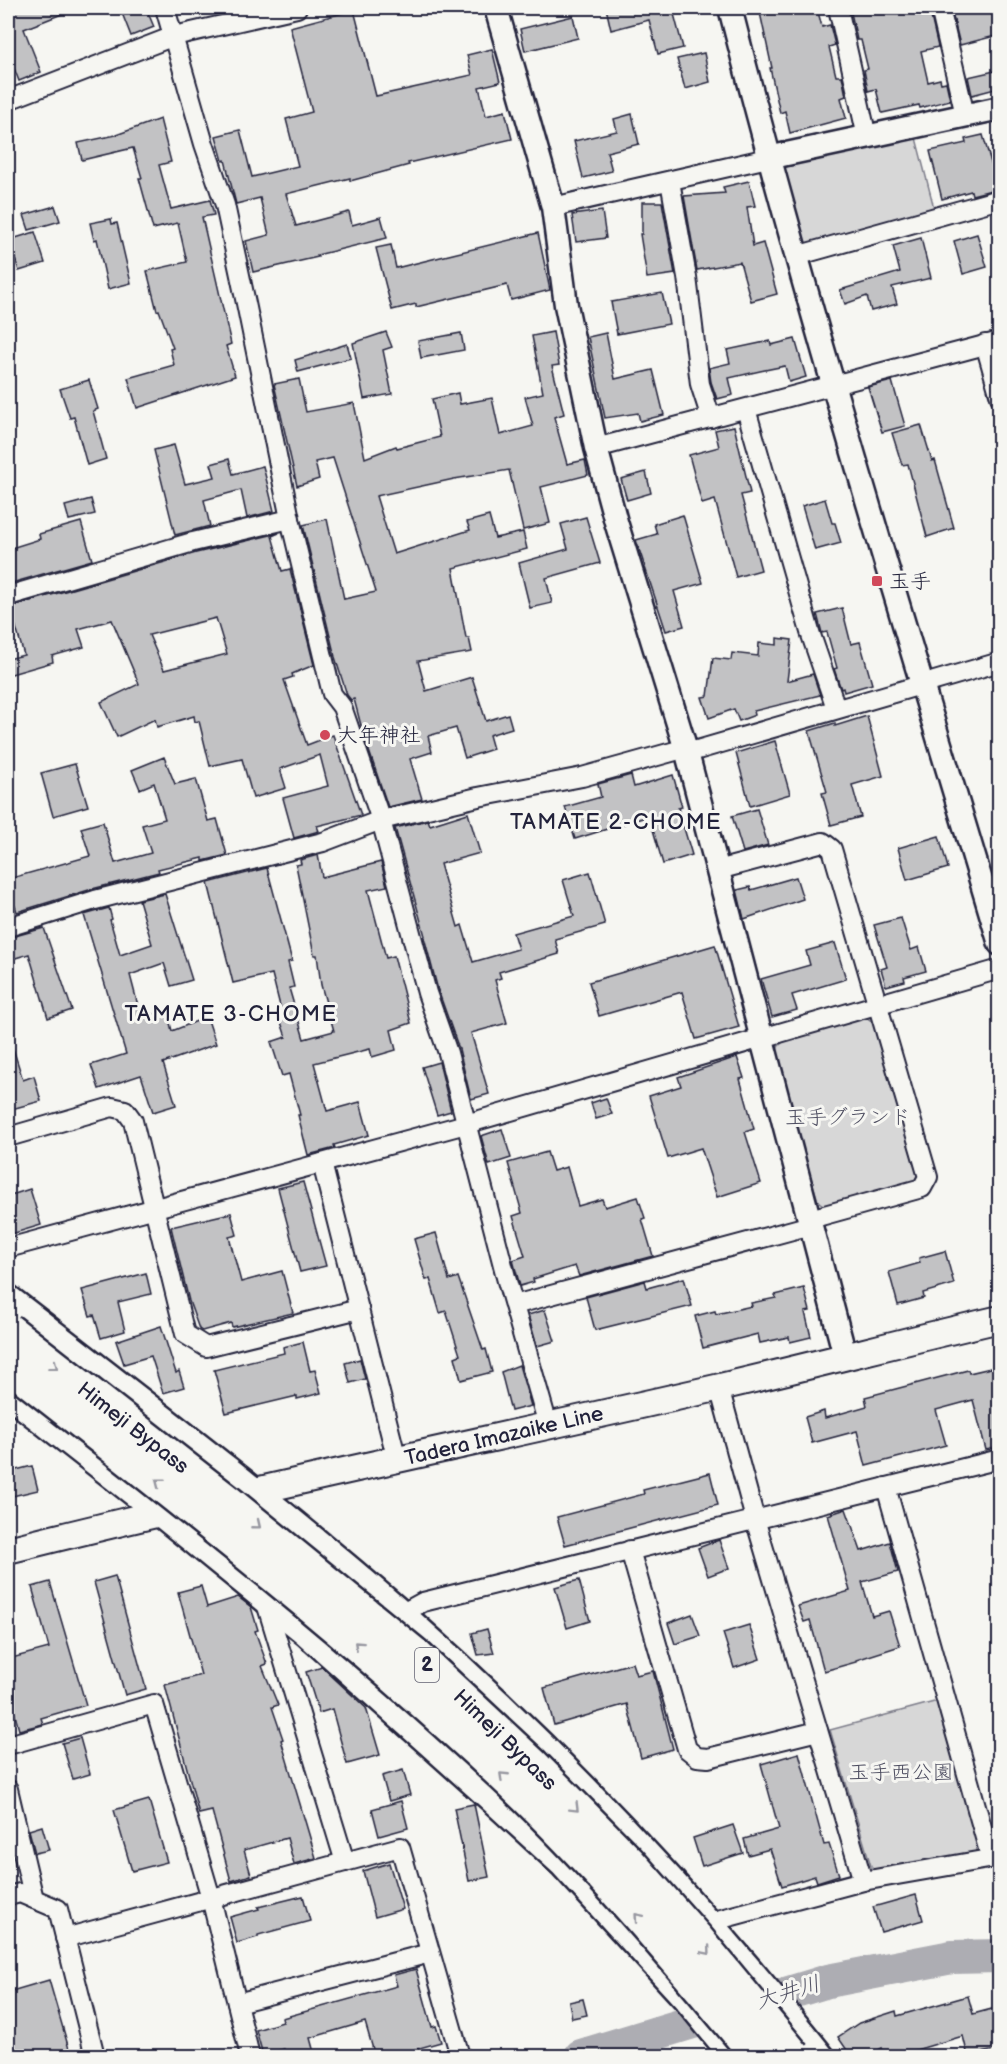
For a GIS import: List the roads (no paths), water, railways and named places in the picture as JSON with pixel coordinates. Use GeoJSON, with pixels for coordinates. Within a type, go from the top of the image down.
{"type":"FeatureCollection","features":[{"type":"Feature","properties":{"kind":"highway","name":"Himeji Bypass"},"geometry":{"type":"LineString","coordinates":[[8,1330],[228,1502],[413,1653],[533,1765],[628,1861],[698,1940],[800,2046]]}},
{"type":"Feature","properties":{"kind":"highway","name":"Himeji Bypass"},"geometry":{"type":"LineString","coordinates":[[8,1364],[342,1631],[504,1776],[606,1881],[758,2056]]}},
{"type":"Feature","properties":{"kind":"main road","name":"Tadera Imazaike Line"},"geometry":{"type":"LineString","coordinates":[[8,1550],[157,1513],[719,1387],[999,1319]]}},
{"type":"Feature","properties":{"kind":"street"},"geometry":{"type":"LineString","coordinates":[[165,8],[204,144],[225,205],[290,519],[332,694],[342,707],[381,820],[427,993],[448,1053],[548,1425]]}},
{"type":"Feature","properties":{"kind":"street"},"geometry":{"type":"LineString","coordinates":[[8,100],[174,36],[297,8]]}},
{"type":"Feature","properties":{"kind":"street"},"geometry":{"type":"LineString","coordinates":[[495,8],[553,207],[566,305],[596,448],[616,522],[687,753],[845,1356]]}},
{"type":"Feature","properties":{"kind":"street"},"geometry":{"type":"LineString","coordinates":[[730,8],[768,158],[833,386],[999,944]]}},
{"type":"Feature","properties":{"kind":"street"},"geometry":{"type":"LineString","coordinates":[[838,8],[867,137]]}},
{"type":"Feature","properties":{"kind":"street"},"geometry":{"type":"LineString","coordinates":[[939,8],[965,115]]}},
{"type":"Feature","properties":{"kind":"street"},"geometry":{"type":"LineString","coordinates":[[553,207],[999,108]]}},
{"type":"Feature","properties":{"kind":"street"},"geometry":{"type":"LineString","coordinates":[[670,181],[687,278],[700,384],[711,418]]}},
{"type":"Feature","properties":{"kind":"street"},"geometry":{"type":"LineString","coordinates":[[796,256],[999,199]]}},
{"type":"Feature","properties":{"kind":"street"},"geometry":{"type":"LineString","coordinates":[[596,448],[992,342],[999,397]]}},
{"type":"Feature","properties":{"kind":"street"},"geometry":{"type":"LineString","coordinates":[[747,409],[807,622],[836,708]]}},
{"type":"Feature","properties":{"kind":"street"},"geometry":{"type":"LineString","coordinates":[[8,596],[193,543],[290,519]]}},
{"type":"Feature","properties":{"kind":"street"},"geometry":{"type":"LineString","coordinates":[[8,927],[95,900],[323,842],[381,820],[478,797],[582,777],[679,750],[687,753],[999,662]]}},
{"type":"Feature","properties":{"kind":"street"},"geometry":{"type":"LineString","coordinates":[[514,1305],[810,1222],[922,1188],[928,1177],[832,849],[823,842],[718,870]]}},
{"type":"Feature","properties":{"kind":"street"},"geometry":{"type":"LineString","coordinates":[[8,1248],[466,1124],[999,969]]}},
{"type":"Feature","properties":{"kind":"street"},"geometry":{"type":"LineString","coordinates":[[8,1137],[112,1107],[125,1110],[133,1121],[185,1334],[206,1347],[359,1309]]}},
{"type":"Feature","properties":{"kind":"street"},"geometry":{"type":"LineString","coordinates":[[322,1162],[397,1460]]}},
{"type":"Feature","properties":{"kind":"street"},"geometry":{"type":"LineString","coordinates":[[8,1296],[259,1491],[403,1613],[519,1719],[615,1817],[760,1979],[800,2046],[823,2056]]}},
{"type":"Feature","properties":{"kind":"street"},"geometry":{"type":"LineString","coordinates":[[719,1387],[755,1519],[863,1881]]}},
{"type":"Feature","properties":{"kind":"street"},"geometry":{"type":"LineString","coordinates":[[8,1396],[157,1513],[323,1650],[562,1866],[684,1999],[730,2056]]}},
{"type":"Feature","properties":{"kind":"street"},"geometry":{"type":"LineString","coordinates":[[403,1613],[423,1602],[999,1459]]}},
{"type":"Feature","properties":{"kind":"street"},"geometry":{"type":"LineString","coordinates":[[710,1922],[863,1881],[995,1858],[886,1487]]}},
{"type":"Feature","properties":{"kind":"street"},"geometry":{"type":"LineString","coordinates":[[630,1550],[687,1749],[697,1757],[708,1758],[818,1731]]}},
{"type":"Feature","properties":{"kind":"street"},"geometry":{"type":"LineString","coordinates":[[266,1603],[345,1862]]}},
{"type":"Feature","properties":{"kind":"street"},"geometry":{"type":"LineString","coordinates":[[8,1745],[154,1704],[211,1898],[250,2056]]}},
{"type":"Feature","properties":{"kind":"street"},"geometry":{"type":"LineString","coordinates":[[8,1789],[34,1899]]}},
{"type":"Feature","properties":{"kind":"street"},"geometry":{"type":"LineString","coordinates":[[65,1938],[400,1847],[460,2056]]}},
{"type":"Feature","properties":{"kind":"street"},"geometry":{"type":"LineString","coordinates":[[8,1896],[20,1893],[58,1910],[95,2056]]}},
{"type":"Feature","properties":{"kind":"street"},"geometry":{"type":"LineString","coordinates":[[237,2003],[430,1953]]}},
{"type":"Feature","properties":{"kind":"waterway","name":"大井川"},"geometry":{"type":"LineString","coordinates":[[581,2056],[828,1981],[952,1957],[1000,1956]]}},
{"type":"Feature","properties":{"kind":"place","name":"玉手"},"geometry":{"type":"Point","coordinates":[877,581]}},
{"type":"Feature","properties":{"kind":"place","name":"大年神社"},"geometry":{"type":"Point","coordinates":[325,735]}},
{"type":"Feature","properties":{"kind":"district","name":"TAMATE 2-CHOME"},"geometry":{"type":"Point","coordinates":[616,822]}},
{"type":"Feature","properties":{"kind":"district","name":"TAMATE 3-CHOME"},"geometry":{"type":"Point","coordinates":[231,1014]}},
{"type":"Feature","properties":{"kind":"park label","name":"玉手グランド"},"geometry":{"type":"Point","coordinates":[848,1117]}},
{"type":"Feature","properties":{"kind":"park label","name":"玉手西公園"},"geometry":{"type":"Point","coordinates":[901,1772]}}]}
